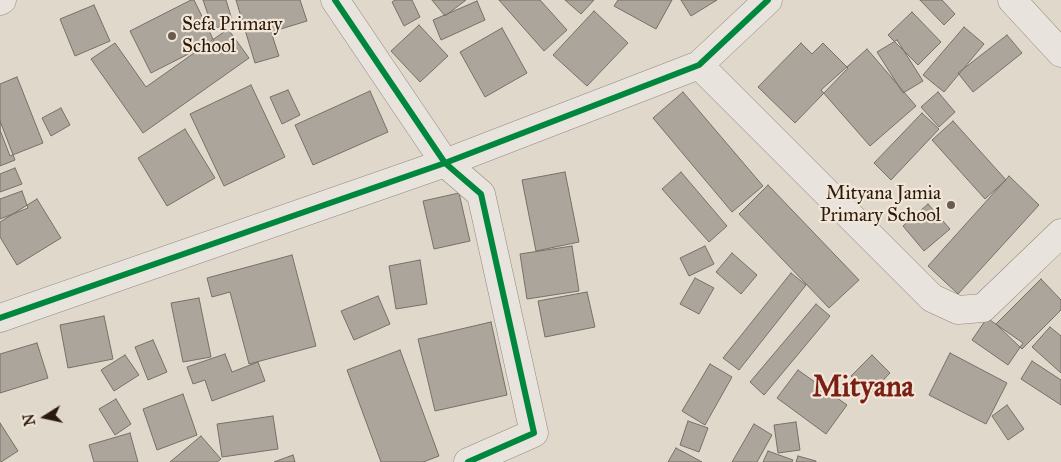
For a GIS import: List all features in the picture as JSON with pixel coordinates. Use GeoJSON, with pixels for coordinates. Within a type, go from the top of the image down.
{"type":"FeatureCollection","features":[{"type":"Feature","properties":{"kind":"street"},"geometry":{"type":"LineString","coordinates":[[335,0],[445,164],[481,194],[534,433],[468,462]]}},
{"type":"Feature","properties":{"kind":"street"},"geometry":{"type":"LineString","coordinates":[[0,318],[445,164],[699,65],[768,0]]}},
{"type":"Feature","properties":{"kind":"street"},"geometry":{"type":"LineString","coordinates":[[1012,0],[1061,53]]}},
{"type":"Feature","properties":{"kind":"street"},"geometry":{"type":"LineString","coordinates":[[699,65],[932,298],[958,310],[983,308],[1061,233]]}},
{"type":"Feature","properties":{"kind":"building","name":"Sefa Primary School"},"geometry":{"type":"Polygon","coordinates":[[[194,0],[214,41],[151,73],[130,31],[194,0]]]}},
{"type":"Feature","properties":{"kind":"building"},"geometry":{"type":"Polygon","coordinates":[[[203,0],[226,0],[233,23],[213,29],[203,0]]]}},
{"type":"Feature","properties":{"kind":"building"},"geometry":{"type":"Polygon","coordinates":[[[236,0],[300,0],[307,21],[271,32],[279,56],[255,63],[236,0]]]}},
{"type":"Feature","properties":{"kind":"building"},"geometry":{"type":"Polygon","coordinates":[[[395,0],[412,0],[420,17],[404,26],[392,2],[395,0]]]}},
{"type":"Feature","properties":{"kind":"building"},"geometry":{"type":"Polygon","coordinates":[[[432,0],[466,0],[445,16],[432,0]]]}},
{"type":"Feature","properties":{"kind":"building"},"geometry":{"type":"Polygon","coordinates":[[[499,0],[540,0],[567,30],[544,51],[499,0]]]}},
{"type":"Feature","properties":{"kind":"building"},"geometry":{"type":"Polygon","coordinates":[[[565,0],[594,0],[581,14],[565,0]]]}},
{"type":"Feature","properties":{"kind":"building"},"geometry":{"type":"Polygon","coordinates":[[[618,0],[672,0],[656,29],[614,6],[618,0]]]}},
{"type":"Feature","properties":{"kind":"building"},"geometry":{"type":"Polygon","coordinates":[[[681,0],[717,0],[691,16],[681,0]]]}},
{"type":"Feature","properties":{"kind":"building"},"geometry":{"type":"Polygon","coordinates":[[[920,0],[942,0],[955,14],[944,25],[920,0]]]}},
{"type":"Feature","properties":{"kind":"building"},"geometry":{"type":"Polygon","coordinates":[[[477,1],[485,20],[441,40],[433,20],[477,1]]]}},
{"type":"Feature","properties":{"kind":"building"},"geometry":{"type":"Polygon","coordinates":[[[94,5],[110,41],[75,56],[60,19],[94,5]]]}},
{"type":"Feature","properties":{"kind":"building"},"geometry":{"type":"Polygon","coordinates":[[[594,11],[628,43],[587,86],[553,55],[594,11]]]}},
{"type":"Feature","properties":{"kind":"building"},"geometry":{"type":"Polygon","coordinates":[[[912,12],[941,42],[918,65],[888,35],[912,12]]]}},
{"type":"Feature","properties":{"kind":"building"},"geometry":{"type":"Polygon","coordinates":[[[419,25],[448,56],[420,82],[391,51],[419,25]]]}},
{"type":"Feature","properties":{"kind":"building"},"geometry":{"type":"Polygon","coordinates":[[[964,27],[984,44],[944,92],[923,75],[964,27]]]}},
{"type":"Feature","properties":{"kind":"building"},"geometry":{"type":"Polygon","coordinates":[[[502,28],[527,73],[485,97],[460,52],[502,28]]]}},
{"type":"Feature","properties":{"kind":"building"},"geometry":{"type":"Polygon","coordinates":[[[228,29],[249,58],[143,133],[91,59],[115,43],[146,87],[228,29]]]}},
{"type":"Feature","properties":{"kind":"building"},"geometry":{"type":"Polygon","coordinates":[[[1007,35],[1022,53],[973,92],[958,73],[1007,35]]]}},
{"type":"Feature","properties":{"kind":"building"},"geometry":{"type":"Polygon","coordinates":[[[897,40],[923,81],[903,93],[877,52],[897,40]]]}},
{"type":"Feature","properties":{"kind":"building"},"geometry":{"type":"Polygon","coordinates":[[[801,43],[812,54],[823,43],[848,68],[795,123],[758,87],[801,43]]]}},
{"type":"Feature","properties":{"kind":"building"},"geometry":{"type":"Polygon","coordinates":[[[867,49],[916,106],[870,146],[821,90],[867,49]]]}},
{"type":"Feature","properties":{"kind":"building"},"geometry":{"type":"Polygon","coordinates":[[[17,77],[43,143],[10,156],[0,130],[0,84],[17,77]]]}},
{"type":"Feature","properties":{"kind":"building"},"geometry":{"type":"Polygon","coordinates":[[[251,85],[285,157],[224,186],[190,114],[251,85]]]}},
{"type":"Feature","properties":{"kind":"building"},"geometry":{"type":"Polygon","coordinates":[[[288,90],[300,115],[282,124],[270,97],[288,90]]]}},
{"type":"Feature","properties":{"kind":"building"},"geometry":{"type":"Polygon","coordinates":[[[370,91],[388,132],[313,165],[295,125],[370,91]]]}},
{"type":"Feature","properties":{"kind":"building"},"geometry":{"type":"Polygon","coordinates":[[[683,92],[763,186],[732,212],[653,118],[683,92]]]}},
{"type":"Feature","properties":{"kind":"building"},"geometry":{"type":"Polygon","coordinates":[[[938,92],[955,112],[939,127],[921,107],[938,92]]]}},
{"type":"Feature","properties":{"kind":"building"},"geometry":{"type":"Polygon","coordinates":[[[61,108],[70,125],[51,136],[42,118],[61,108]]]}},
{"type":"Feature","properties":{"kind":"building"},"geometry":{"type":"Polygon","coordinates":[[[922,113],[939,129],[891,180],[874,163],[922,113]]]}},
{"type":"Feature","properties":{"kind":"building"},"geometry":{"type":"Polygon","coordinates":[[[0,121],[15,160],[0,166],[0,121]]]}},
{"type":"Feature","properties":{"kind":"building"},"geometry":{"type":"Polygon","coordinates":[[[953,121],[1006,180],[985,199],[932,140],[953,121]]]}},
{"type":"Feature","properties":{"kind":"building"},"geometry":{"type":"Polygon","coordinates":[[[185,129],[215,178],[167,206],[138,158],[185,129]]]}},
{"type":"Feature","properties":{"kind":"building"},"geometry":{"type":"Polygon","coordinates":[[[15,168],[22,184],[0,192],[0,174],[15,168]]]}},
{"type":"Feature","properties":{"kind":"building"},"geometry":{"type":"Polygon","coordinates":[[[565,172],[579,242],[536,251],[522,180],[565,172]]]}},
{"type":"Feature","properties":{"kind":"building"},"geometry":{"type":"Polygon","coordinates":[[[681,172],[727,226],[709,242],[662,189],[681,172]]]}},
{"type":"Feature","properties":{"kind":"building"},"geometry":{"type":"Polygon","coordinates":[[[1009,176],[1039,205],[958,294],[928,266],[1009,176]]]}},
{"type":"Feature","properties":{"kind":"building"},"geometry":{"type":"Polygon","coordinates":[[[768,185],[859,280],[829,308],[739,214],[768,185]]]}},
{"type":"Feature","properties":{"kind":"building"},"geometry":{"type":"Polygon","coordinates":[[[22,191],[28,208],[0,219],[0,199],[22,191]]]}},
{"type":"Feature","properties":{"kind":"building"},"geometry":{"type":"Polygon","coordinates":[[[459,193],[470,241],[434,249],[423,201],[459,193]]]}},
{"type":"Feature","properties":{"kind":"building"},"geometry":{"type":"Polygon","coordinates":[[[37,199],[61,238],[17,265],[0,237],[0,222],[37,199]]]}},
{"type":"Feature","properties":{"kind":"building"},"geometry":{"type":"Polygon","coordinates":[[[928,204],[950,229],[924,251],[903,226],[928,204]]]}},
{"type":"Feature","properties":{"kind":"building"},"geometry":{"type":"Polygon","coordinates":[[[572,246],[579,291],[527,299],[520,254],[572,246]]]}},
{"type":"Feature","properties":{"kind":"building"},"geometry":{"type":"Polygon","coordinates":[[[705,246],[714,264],[689,276],[680,258],[705,246]]]}},
{"type":"Feature","properties":{"kind":"building"},"geometry":{"type":"Polygon","coordinates":[[[732,253],[757,275],[741,294],[716,272],[732,253]]]}},
{"type":"Feature","properties":{"kind":"building"},"geometry":{"type":"Polygon","coordinates":[[[292,255],[316,346],[249,364],[230,292],[212,297],[207,278],[292,255]]]}},
{"type":"Feature","properties":{"kind":"building"},"geometry":{"type":"Polygon","coordinates":[[[420,260],[427,304],[396,309],[389,266],[420,260]]]}},
{"type":"Feature","properties":{"kind":"building"},"geometry":{"type":"Polygon","coordinates":[[[791,273],[806,285],[739,370],[723,358],[791,273]]]}},
{"type":"Feature","properties":{"kind":"building"},"geometry":{"type":"Polygon","coordinates":[[[695,278],[714,288],[699,314],[680,304],[695,278]]]}},
{"type":"Feature","properties":{"kind":"building"},"geometry":{"type":"Polygon","coordinates":[[[1041,279],[1061,300],[1061,310],[1022,349],[996,324],[1041,279]]]}},
{"type":"Feature","properties":{"kind":"building"},"geometry":{"type":"Polygon","coordinates":[[[587,292],[595,327],[545,337],[538,301],[587,292]]]}},
{"type":"Feature","properties":{"kind":"building"},"geometry":{"type":"Polygon","coordinates":[[[378,296],[390,324],[354,340],[341,311],[378,296]]]}},
{"type":"Feature","properties":{"kind":"building"},"geometry":{"type":"Polygon","coordinates":[[[199,298],[211,357],[183,362],[171,303],[199,298]]]}},
{"type":"Feature","properties":{"kind":"building"},"geometry":{"type":"Polygon","coordinates":[[[816,304],[830,316],[764,395],[750,382],[816,304]]]}},
{"type":"Feature","properties":{"kind":"building"},"geometry":{"type":"Polygon","coordinates":[[[104,316],[113,359],[68,368],[60,325],[104,316]]]}},
{"type":"Feature","properties":{"kind":"building"},"geometry":{"type":"Polygon","coordinates":[[[987,318],[1023,343],[1008,365],[972,340],[987,318]]]}},
{"type":"Feature","properties":{"kind":"building"},"geometry":{"type":"Polygon","coordinates":[[[491,322],[507,395],[435,411],[418,339],[491,322]]]}},
{"type":"Feature","properties":{"kind":"building"},"geometry":{"type":"Polygon","coordinates":[[[1050,327],[1061,336],[1061,373],[1032,347],[1050,327]]]}},
{"type":"Feature","properties":{"kind":"building"},"geometry":{"type":"Polygon","coordinates":[[[153,340],[167,372],[148,380],[135,347],[153,340]]]}},
{"type":"Feature","properties":{"kind":"building"},"geometry":{"type":"Polygon","coordinates":[[[37,343],[48,378],[0,393],[0,354],[37,343]]]}},
{"type":"Feature","properties":{"kind":"building"},"geometry":{"type":"Polygon","coordinates":[[[400,350],[439,456],[423,462],[381,462],[347,370],[400,350]]]}},
{"type":"Feature","properties":{"kind":"building"},"geometry":{"type":"Polygon","coordinates":[[[950,353],[1007,383],[986,424],[929,395],[950,353]]]}},
{"type":"Feature","properties":{"kind":"building"},"geometry":{"type":"Polygon","coordinates":[[[225,354],[232,372],[258,362],[265,381],[212,401],[205,380],[193,384],[187,367],[225,354]]]}},
{"type":"Feature","properties":{"kind":"building"},"geometry":{"type":"Polygon","coordinates":[[[125,355],[139,375],[114,391],[101,370],[125,355]]]}},
{"type":"Feature","properties":{"kind":"building"},"geometry":{"type":"Polygon","coordinates":[[[872,355],[890,373],[870,394],[851,376],[872,355]]]}},
{"type":"Feature","properties":{"kind":"building"},"geometry":{"type":"Polygon","coordinates":[[[1032,361],[1061,380],[1061,405],[1021,379],[1032,361]]]}},
{"type":"Feature","properties":{"kind":"building"},"geometry":{"type":"Polygon","coordinates":[[[710,364],[732,377],[705,425],[682,411],[710,364]]]}},
{"type":"Feature","properties":{"kind":"building"},"geometry":{"type":"Polygon","coordinates":[[[798,370],[847,405],[826,434],[777,398],[798,370]]]}},
{"type":"Feature","properties":{"kind":"building"},"geometry":{"type":"Polygon","coordinates":[[[183,394],[197,435],[157,450],[143,409],[183,394]]]}},
{"type":"Feature","properties":{"kind":"building"},"geometry":{"type":"Polygon","coordinates":[[[116,399],[131,424],[115,435],[99,409],[116,399]]]}},
{"type":"Feature","properties":{"kind":"building"},"geometry":{"type":"Polygon","coordinates":[[[1007,405],[1024,429],[1008,440],[992,416],[1007,405]]]}},
{"type":"Feature","properties":{"kind":"building"},"geometry":{"type":"Polygon","coordinates":[[[273,416],[278,449],[222,457],[217,424],[273,416]]]}},
{"type":"Feature","properties":{"kind":"building"},"geometry":{"type":"Polygon","coordinates":[[[688,421],[708,428],[699,452],[680,445],[688,421]]]}},
{"type":"Feature","properties":{"kind":"building"},"geometry":{"type":"Polygon","coordinates":[[[796,422],[800,450],[778,453],[774,425],[796,422]]]}},
{"type":"Feature","properties":{"kind":"building"},"geometry":{"type":"Polygon","coordinates":[[[0,423],[18,451],[1,462],[0,462],[0,423]]]}},
{"type":"Feature","properties":{"kind":"building"},"geometry":{"type":"Polygon","coordinates":[[[754,424],[772,435],[757,462],[732,462],[754,424]]]}},
{"type":"Feature","properties":{"kind":"building"},"geometry":{"type":"Polygon","coordinates":[[[130,433],[138,462],[94,462],[89,445],[130,433]]]}},
{"type":"Feature","properties":{"kind":"building"},"geometry":{"type":"Polygon","coordinates":[[[201,436],[221,459],[217,462],[170,462],[201,436]]]}},
{"type":"Feature","properties":{"kind":"building"},"geometry":{"type":"Polygon","coordinates":[[[676,448],[702,462],[668,462],[676,448]]]}},
{"type":"Feature","properties":{"kind":"building"},"geometry":{"type":"Polygon","coordinates":[[[768,451],[793,460],[792,462],[763,462],[768,451]]]}},
{"type":"Feature","properties":{"kind":"building"},"geometry":{"type":"Polygon","coordinates":[[[293,455],[295,462],[274,462],[293,455]]]}},
{"type":"Feature","properties":{"kind":"building"},"geometry":{"type":"Polygon","coordinates":[[[798,456],[816,461],[816,462],[796,462],[798,456]]]}},
{"type":"Feature","properties":{"kind":"cycle path"},"geometry":{"type":"LineString","coordinates":[[335,0],[445,163],[481,194],[534,433],[468,462]]}},
{"type":"Feature","properties":{"kind":"cycle path"},"geometry":{"type":"LineString","coordinates":[[0,318],[445,163],[699,65],[768,0]]}},
{"type":"Feature","properties":{"kind":"place","name":"Sefa Primary School"},"geometry":{"type":"Point","coordinates":[172,36]}},
{"type":"Feature","properties":{"kind":"place","name":"Mityana Jamia Primary School"},"geometry":{"type":"Point","coordinates":[951,205]}},
{"type":"Feature","properties":{"kind":"district","name":"Mityana"},"geometry":{"type":"Point","coordinates":[863,389]}}]}
